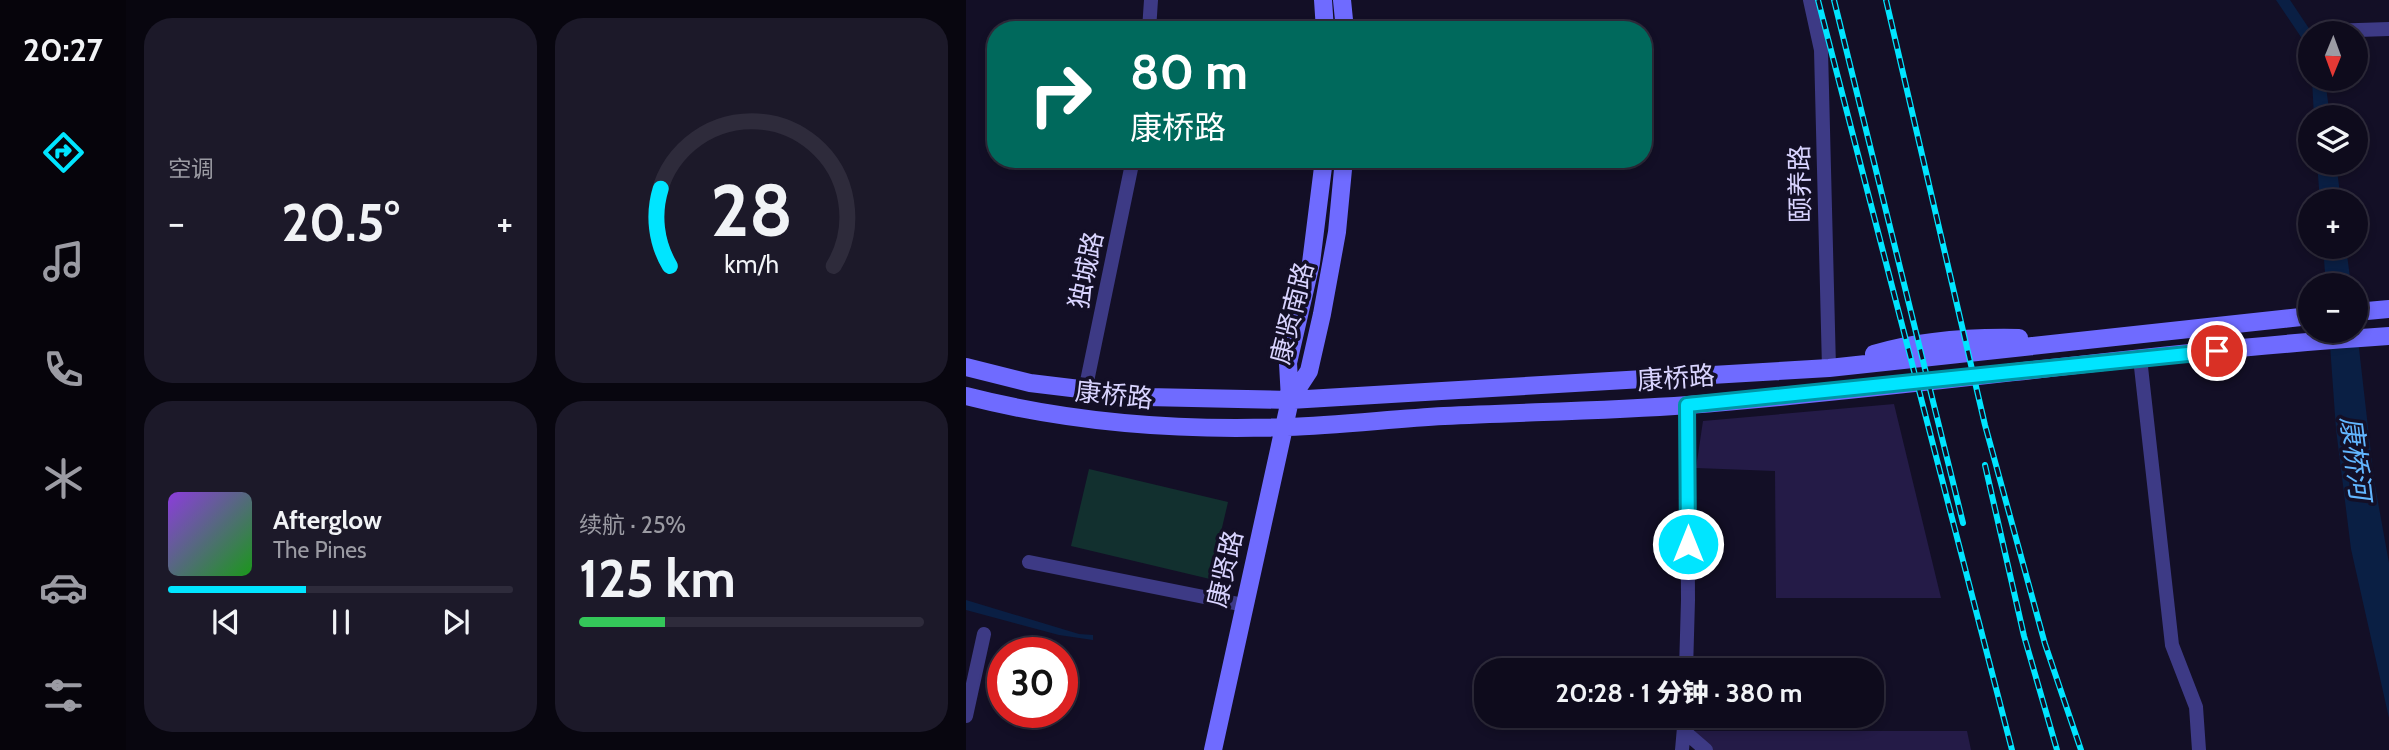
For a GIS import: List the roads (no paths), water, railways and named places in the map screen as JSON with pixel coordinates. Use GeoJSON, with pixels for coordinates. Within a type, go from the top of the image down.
{"type":"FeatureCollection","features":[{"type":"Feature","properties":{"kind":"main road"},"geometry":{"type":"LineString","coordinates":[[1323,0],[1324,21]]}},
{"type":"Feature","properties":{"kind":"main road"},"geometry":{"type":"LineString","coordinates":[[1342,0],[1344,21]]}},
{"type":"Feature","properties":{"kind":"main road","name":"康贤南路"},"geometry":{"type":"LineString","coordinates":[[1290,400],[1288,363],[1311,263],[1323,168]]}},
{"type":"Feature","properties":{"kind":"main road","name":"康贤南路"},"geometry":{"type":"LineString","coordinates":[[1290,400],[1309,371],[1337,232],[1343,168]]}},
{"type":"Feature","properties":{"kind":"main road"},"geometry":{"type":"LineString","coordinates":[[2368,310],[2389,309]]}},
{"type":"Feature","properties":{"kind":"main road","name":"康桥路"},"geometry":{"type":"LineString","coordinates":[[966,367],[1030,383],[1085,391],[1146,397],[1290,400],[1829,368],[2298,317]]}},
{"type":"Feature","properties":{"kind":"main road","name":"康桥路"},"geometry":{"type":"LineString","coordinates":[[966,396],[1011,408],[1090,421],[1164,426],[1284,427],[1440,416],[1687,405],[2140,358],[2389,336]]}},
{"type":"Feature","properties":{"kind":"main road","name":"康贤路"},"geometry":{"type":"LineString","coordinates":[[1213,750],[1290,400]]}},
{"type":"Feature","properties":{"kind":"street"},"geometry":{"type":"LineString","coordinates":[[1150,21],[1151,0]]}},
{"type":"Feature","properties":{"kind":"street","name":"颐养路"},"geometry":{"type":"LineString","coordinates":[[1810,0],[1821,50],[1829,368]]}},
{"type":"Feature","properties":{"kind":"street"},"geometry":{"type":"LineString","coordinates":[[2368,30],[2389,29]]}},
{"type":"Feature","properties":{"kind":"street","name":"独城路"},"geometry":{"type":"LineString","coordinates":[[1085,391],[1131,168]]}},
{"type":"Feature","properties":{"kind":"street"},"geometry":{"type":"LineString","coordinates":[[2140,358],[2172,645],[2196,707],[2199,750]]}},
{"type":"Feature","properties":{"kind":"street"},"geometry":{"type":"LineString","coordinates":[[1686,658],[1687,405]]}},
{"type":"Feature","properties":{"kind":"street"},"geometry":{"type":"LineString","coordinates":[[1029,562],[1244,605]]}},
{"type":"Feature","properties":{"kind":"street"},"geometry":{"type":"LineString","coordinates":[[966,716],[984,634]]}},
{"type":"Feature","properties":{"kind":"street"},"geometry":{"type":"LineString","coordinates":[[1682,750],[1684,728]]}},
{"type":"Feature","properties":{"kind":"street"},"geometry":{"type":"LineString","coordinates":[[1684,731],[1706,750]]}},
{"type":"Feature","properties":{"kind":"water"},"geometry":{"type":"Polygon","coordinates":[[[2276,0],[2290,0],[2304,21],[2298,21],[2298,33],[2276,0]]]}},
{"type":"Feature","properties":{"kind":"water"},"geometry":{"type":"Polygon","coordinates":[[[2313,91],[2327,91],[2328,105],[2313,105],[2313,91]]]}},
{"type":"Feature","properties":{"kind":"water"},"geometry":{"type":"Polygon","coordinates":[[[2318,175],[2338,175],[2339,189],[2319,189],[2318,175]]]}},
{"type":"Feature","properties":{"kind":"water"},"geometry":{"type":"Polygon","coordinates":[[[2324,259],[2348,259],[2349,273],[2325,273],[2324,259]]]}},
{"type":"Feature","properties":{"kind":"water","name":"康桥河"},"geometry":{"type":"Polygon","coordinates":[[[2330,343],[2358,343],[2374,480],[2389,563],[2389,718],[2351,549],[2336,429],[2330,343]]]}},
{"type":"Feature","properties":{"kind":"water"},"geometry":{"type":"Polygon","coordinates":[[[966,600],[1079,634],[1093,635],[1093,640],[1059,635],[966,610],[966,600]]]}},
{"type":"Feature","properties":{"kind":"railway"},"geometry":{"type":"LineString","coordinates":[[1818,0],[2012,750]]}},
{"type":"Feature","properties":{"kind":"railway"},"geometry":{"type":"LineString","coordinates":[[1834,0],[1963,523]]}},
{"type":"Feature","properties":{"kind":"railway"},"geometry":{"type":"LineString","coordinates":[[1886,0],[1985,425],[2045,644],[2081,750]]}},
{"type":"Feature","properties":{"kind":"railway"},"geometry":{"type":"LineString","coordinates":[[1985,465],[2024,636],[2057,750]]}}]}
